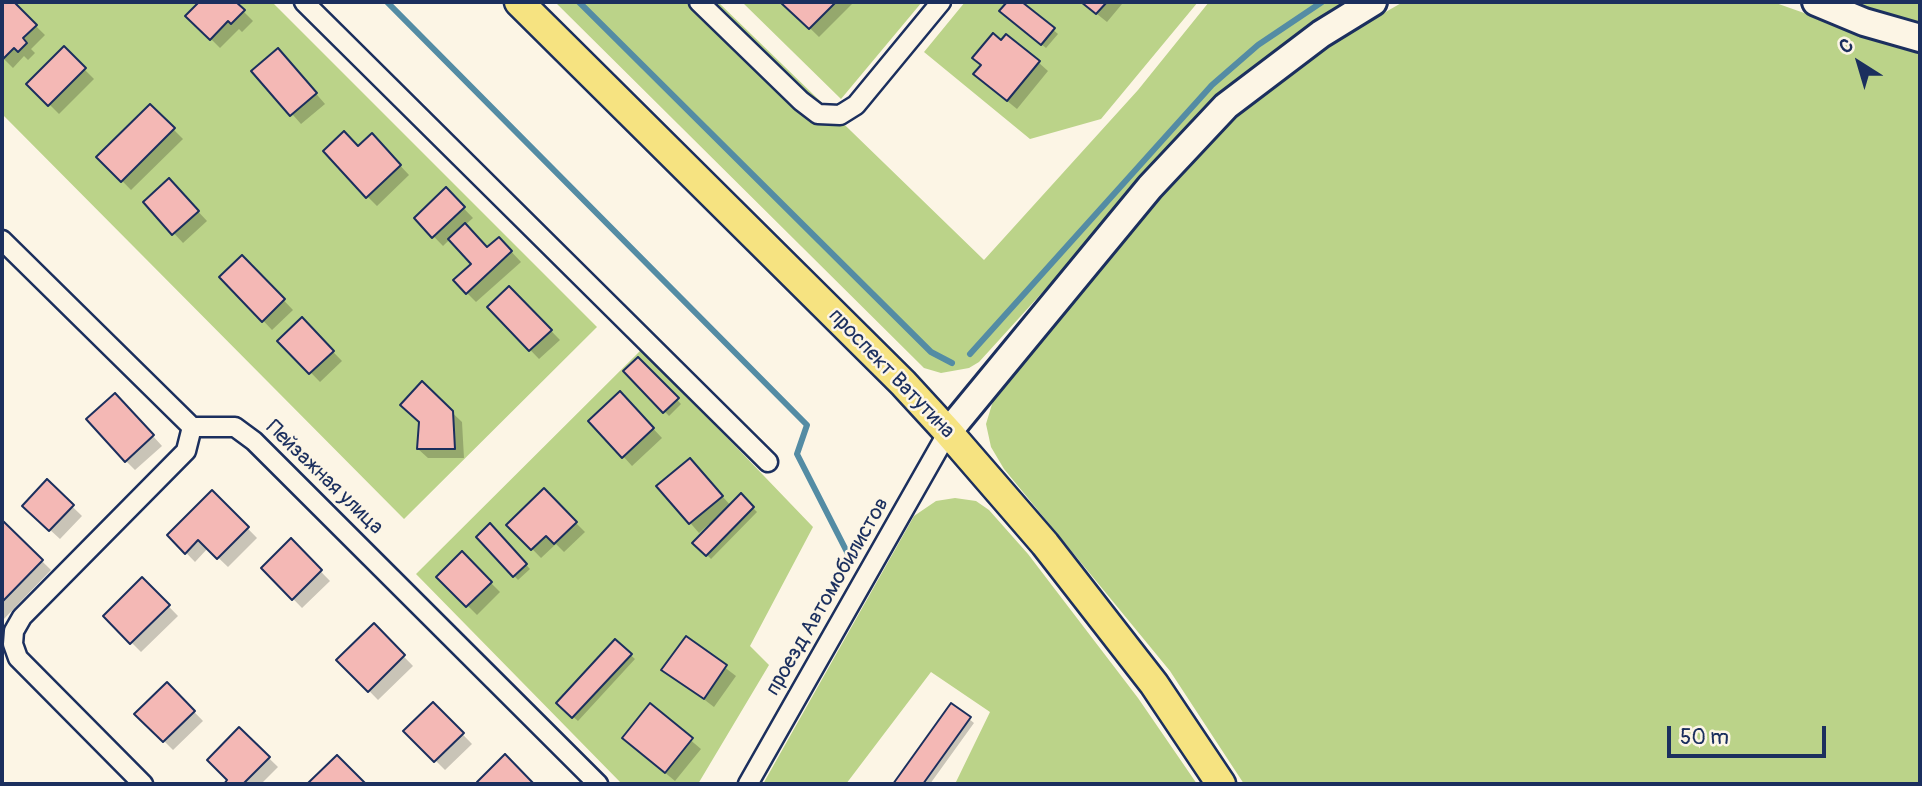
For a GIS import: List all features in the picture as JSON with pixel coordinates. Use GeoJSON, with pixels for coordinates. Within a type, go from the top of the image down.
{"type":"FeatureCollection","features":[{"type":"Feature","properties":{"kind":"main road","name":"проспект Ватутина"},"geometry":{"type":"LineString","coordinates":[[519,2],[903,383],[948,432],[1045,544],[1154,684],[1221,784]]}},
{"type":"Feature","properties":{"kind":"street"},"geometry":{"type":"LineString","coordinates":[[304,2],[768,463]]}},
{"type":"Feature","properties":{"kind":"street"},"geometry":{"type":"LineString","coordinates":[[699,2],[818,114],[839,115],[856,105],[941,2]]}},
{"type":"Feature","properties":{"kind":"street"},"geometry":{"type":"LineString","coordinates":[[948,432],[1150,187],[1226,106],[1321,34],[1374,2]]}},
{"type":"Feature","properties":{"kind":"street"},"geometry":{"type":"LineString","coordinates":[[1816,2],[1864,22],[1920,38]]}},
{"type":"Feature","properties":{"kind":"street"},"geometry":{"type":"LineString","coordinates":[[2,240],[192,427],[186,451],[22,617],[14,631],[13,644],[18,658],[143,784]]}},
{"type":"Feature","properties":{"kind":"street","name":"Пейзажная улица"},"geometry":{"type":"LineString","coordinates":[[192,427],[235,427],[254,441],[598,784]]}},
{"type":"Feature","properties":{"kind":"street","name":"проезд Автомобилистов"},"geometry":{"type":"LineString","coordinates":[[748,784],[948,432]]}},
{"type":"Feature","properties":{"kind":"green space"},"geometry":{"type":"Polygon","coordinates":[[[2,2],[272,2],[597,327],[404,519],[2,114],[2,2]]]}},
{"type":"Feature","properties":{"kind":"green space"},"geometry":{"type":"Polygon","coordinates":[[[555,2],[718,2],[984,260],[1138,90],[1209,2],[1351,2],[1316,21],[1221,96],[979,362],[969,368],[941,373],[924,368],[555,2]]]}},
{"type":"Feature","properties":{"kind":"green space"},"geometry":{"type":"Polygon","coordinates":[[[742,2],[922,2],[841,99],[742,2]]]}},
{"type":"Feature","properties":{"kind":"green space"},"geometry":{"type":"Polygon","coordinates":[[[965,2],[1198,2],[1101,119],[1030,139],[924,52],[965,2]]]}},
{"type":"Feature","properties":{"kind":"green space"},"geometry":{"type":"Polygon","coordinates":[[[1403,2],[1773,2],[1920,54],[1920,784],[1244,784],[1170,671],[1004,469],[991,447],[986,424],[996,391],[1161,196],[1235,113],[1330,44],[1403,2]]]}},
{"type":"Feature","properties":{"kind":"green space"},"geometry":{"type":"Polygon","coordinates":[[[1836,2],[1920,2],[1920,31],[1836,2]]]}},
{"type":"Feature","properties":{"kind":"green space"},"geometry":{"type":"Polygon","coordinates":[[[642,349],[813,527],[750,646],[769,665],[698,784],[622,784],[416,574],[642,349]]]}},
{"type":"Feature","properties":{"kind":"green space"},"geometry":{"type":"Polygon","coordinates":[[[955,498],[976,501],[989,510],[1028,554],[1138,698],[1197,784],[955,784],[990,712],[931,672],[846,784],[763,784],[914,516],[936,501],[955,498]]]}},
{"type":"Feature","properties":{"kind":"building"},"geometry":{"type":"Polygon","coordinates":[[[14,2],[37,25],[23,38],[27,43],[18,52],[14,48],[2,60],[2,3],[14,2]]]}},
{"type":"Feature","properties":{"kind":"building"},"geometry":{"type":"Polygon","coordinates":[[[199,2],[236,2],[245,10],[231,24],[228,21],[210,40],[185,16],[199,2]]]}},
{"type":"Feature","properties":{"kind":"building"},"geometry":{"type":"Polygon","coordinates":[[[780,2],[836,2],[809,29],[780,2]]]}},
{"type":"Feature","properties":{"kind":"building"},"geometry":{"type":"Polygon","coordinates":[[[1007,2],[1022,2],[1055,28],[1041,45],[999,11],[1007,2]]]}},
{"type":"Feature","properties":{"kind":"building"},"geometry":{"type":"Polygon","coordinates":[[[1081,2],[1107,2],[1096,14],[1081,2]]]}},
{"type":"Feature","properties":{"kind":"building"},"geometry":{"type":"Polygon","coordinates":[[[993,33],[1001,40],[1006,34],[1040,61],[1007,101],[973,74],[981,65],[972,58],[993,33]]]}},
{"type":"Feature","properties":{"kind":"building"},"geometry":{"type":"Polygon","coordinates":[[[64,46],[86,68],[48,106],[26,84],[64,46]]]}},
{"type":"Feature","properties":{"kind":"building"},"geometry":{"type":"Polygon","coordinates":[[[278,48],[317,93],[290,116],[251,71],[278,48]]]}},
{"type":"Feature","properties":{"kind":"building"},"geometry":{"type":"Polygon","coordinates":[[[150,104],[175,128],[121,182],[96,157],[150,104]]]}},
{"type":"Feature","properties":{"kind":"building"},"geometry":{"type":"Polygon","coordinates":[[[344,131],[358,146],[372,133],[401,165],[366,198],[323,151],[344,131]]]}},
{"type":"Feature","properties":{"kind":"building"},"geometry":{"type":"Polygon","coordinates":[[[169,178],[199,211],[172,235],[143,202],[169,178]]]}},
{"type":"Feature","properties":{"kind":"building"},"geometry":{"type":"Polygon","coordinates":[[[446,187],[465,207],[432,238],[414,218],[446,187]]]}},
{"type":"Feature","properties":{"kind":"building"},"geometry":{"type":"Polygon","coordinates":[[[465,223],[487,247],[499,237],[512,251],[466,294],[453,280],[471,264],[448,239],[465,223]]]}},
{"type":"Feature","properties":{"kind":"building"},"geometry":{"type":"Polygon","coordinates":[[[242,255],[285,299],[262,322],[219,277],[242,255]]]}},
{"type":"Feature","properties":{"kind":"building"},"geometry":{"type":"Polygon","coordinates":[[[509,286],[552,330],[529,351],[487,307],[509,286]]]}},
{"type":"Feature","properties":{"kind":"building"},"geometry":{"type":"Polygon","coordinates":[[[302,317],[334,351],[309,374],[277,341],[302,317]]]}},
{"type":"Feature","properties":{"kind":"building"},"geometry":{"type":"Polygon","coordinates":[[[638,357],[679,398],[663,413],[623,371],[638,357]]]}},
{"type":"Feature","properties":{"kind":"building"},"geometry":{"type":"Polygon","coordinates":[[[422,381],[453,411],[455,449],[417,449],[419,422],[400,405],[422,381]]]}},
{"type":"Feature","properties":{"kind":"building"},"geometry":{"type":"Polygon","coordinates":[[[620,391],[654,428],[622,458],[588,421],[620,391]]]}},
{"type":"Feature","properties":{"kind":"building"},"geometry":{"type":"Polygon","coordinates":[[[115,393],[154,435],[125,462],[86,419],[115,393]]]}},
{"type":"Feature","properties":{"kind":"building"},"geometry":{"type":"Polygon","coordinates":[[[690,458],[723,496],[689,524],[656,486],[690,458]]]}},
{"type":"Feature","properties":{"kind":"building"},"geometry":{"type":"Polygon","coordinates":[[[47,479],[74,505],[49,531],[22,506],[47,479]]]}},
{"type":"Feature","properties":{"kind":"building"},"geometry":{"type":"Polygon","coordinates":[[[544,488],[577,522],[554,544],[546,536],[531,550],[506,525],[544,488]]]}},
{"type":"Feature","properties":{"kind":"building"},"geometry":{"type":"Polygon","coordinates":[[[212,490],[249,527],[217,559],[198,540],[185,554],[167,535],[212,490]]]}},
{"type":"Feature","properties":{"kind":"building"},"geometry":{"type":"Polygon","coordinates":[[[741,493],[754,507],[706,556],[692,543],[741,493]]]}},
{"type":"Feature","properties":{"kind":"building"},"geometry":{"type":"Polygon","coordinates":[[[2,520],[43,560],[2,602],[2,520]]]}},
{"type":"Feature","properties":{"kind":"building"},"geometry":{"type":"Polygon","coordinates":[[[490,523],[527,564],[513,577],[476,537],[490,523]]]}},
{"type":"Feature","properties":{"kind":"building"},"geometry":{"type":"Polygon","coordinates":[[[291,538],[322,570],[292,600],[261,568],[291,538]]]}},
{"type":"Feature","properties":{"kind":"building"},"geometry":{"type":"Polygon","coordinates":[[[462,551],[492,582],[466,607],[436,577],[462,551]]]}},
{"type":"Feature","properties":{"kind":"building"},"geometry":{"type":"Polygon","coordinates":[[[142,577],[170,605],[130,644],[103,616],[142,577]]]}},
{"type":"Feature","properties":{"kind":"building"},"geometry":{"type":"Polygon","coordinates":[[[374,623],[405,655],[368,692],[336,660],[374,623]]]}},
{"type":"Feature","properties":{"kind":"building"},"geometry":{"type":"Polygon","coordinates":[[[686,636],[727,665],[704,699],[661,670],[686,636]]]}},
{"type":"Feature","properties":{"kind":"building"},"geometry":{"type":"Polygon","coordinates":[[[615,639],[632,654],[572,718],[556,703],[615,639]]]}},
{"type":"Feature","properties":{"kind":"building"},"geometry":{"type":"Polygon","coordinates":[[[167,682],[195,711],[163,742],[134,714],[167,682]]]}},
{"type":"Feature","properties":{"kind":"building"},"geometry":{"type":"Polygon","coordinates":[[[433,702],[464,733],[434,762],[403,731],[433,702]]]}},
{"type":"Feature","properties":{"kind":"building"},"geometry":{"type":"Polygon","coordinates":[[[650,703],[693,738],[665,773],[622,738],[650,703]]]}},
{"type":"Feature","properties":{"kind":"building"},"geometry":{"type":"Polygon","coordinates":[[[951,703],[971,717],[923,784],[893,784],[951,703]]]}},
{"type":"Feature","properties":{"kind":"building"},"geometry":{"type":"Polygon","coordinates":[[[239,727],[270,757],[243,784],[224,784],[227,780],[207,760],[239,727]]]}},
{"type":"Feature","properties":{"kind":"building"},"geometry":{"type":"Polygon","coordinates":[[[505,754],[534,784],[477,782],[505,754]]]}},
{"type":"Feature","properties":{"kind":"building"},"geometry":{"type":"Polygon","coordinates":[[[337,755],[366,784],[307,784],[337,755]]]}},
{"type":"Feature","properties":{"kind":"waterway"},"geometry":{"type":"LineString","coordinates":[[387,2],[807,425],[797,454],[848,554]]}},
{"type":"Feature","properties":{"kind":"waterway"},"geometry":{"type":"LineString","coordinates":[[579,2],[931,352],[952,363]]}},
{"type":"Feature","properties":{"kind":"waterway"},"geometry":{"type":"LineString","coordinates":[[970,354],[1212,85],[1258,45],[1322,2]]}}]}
